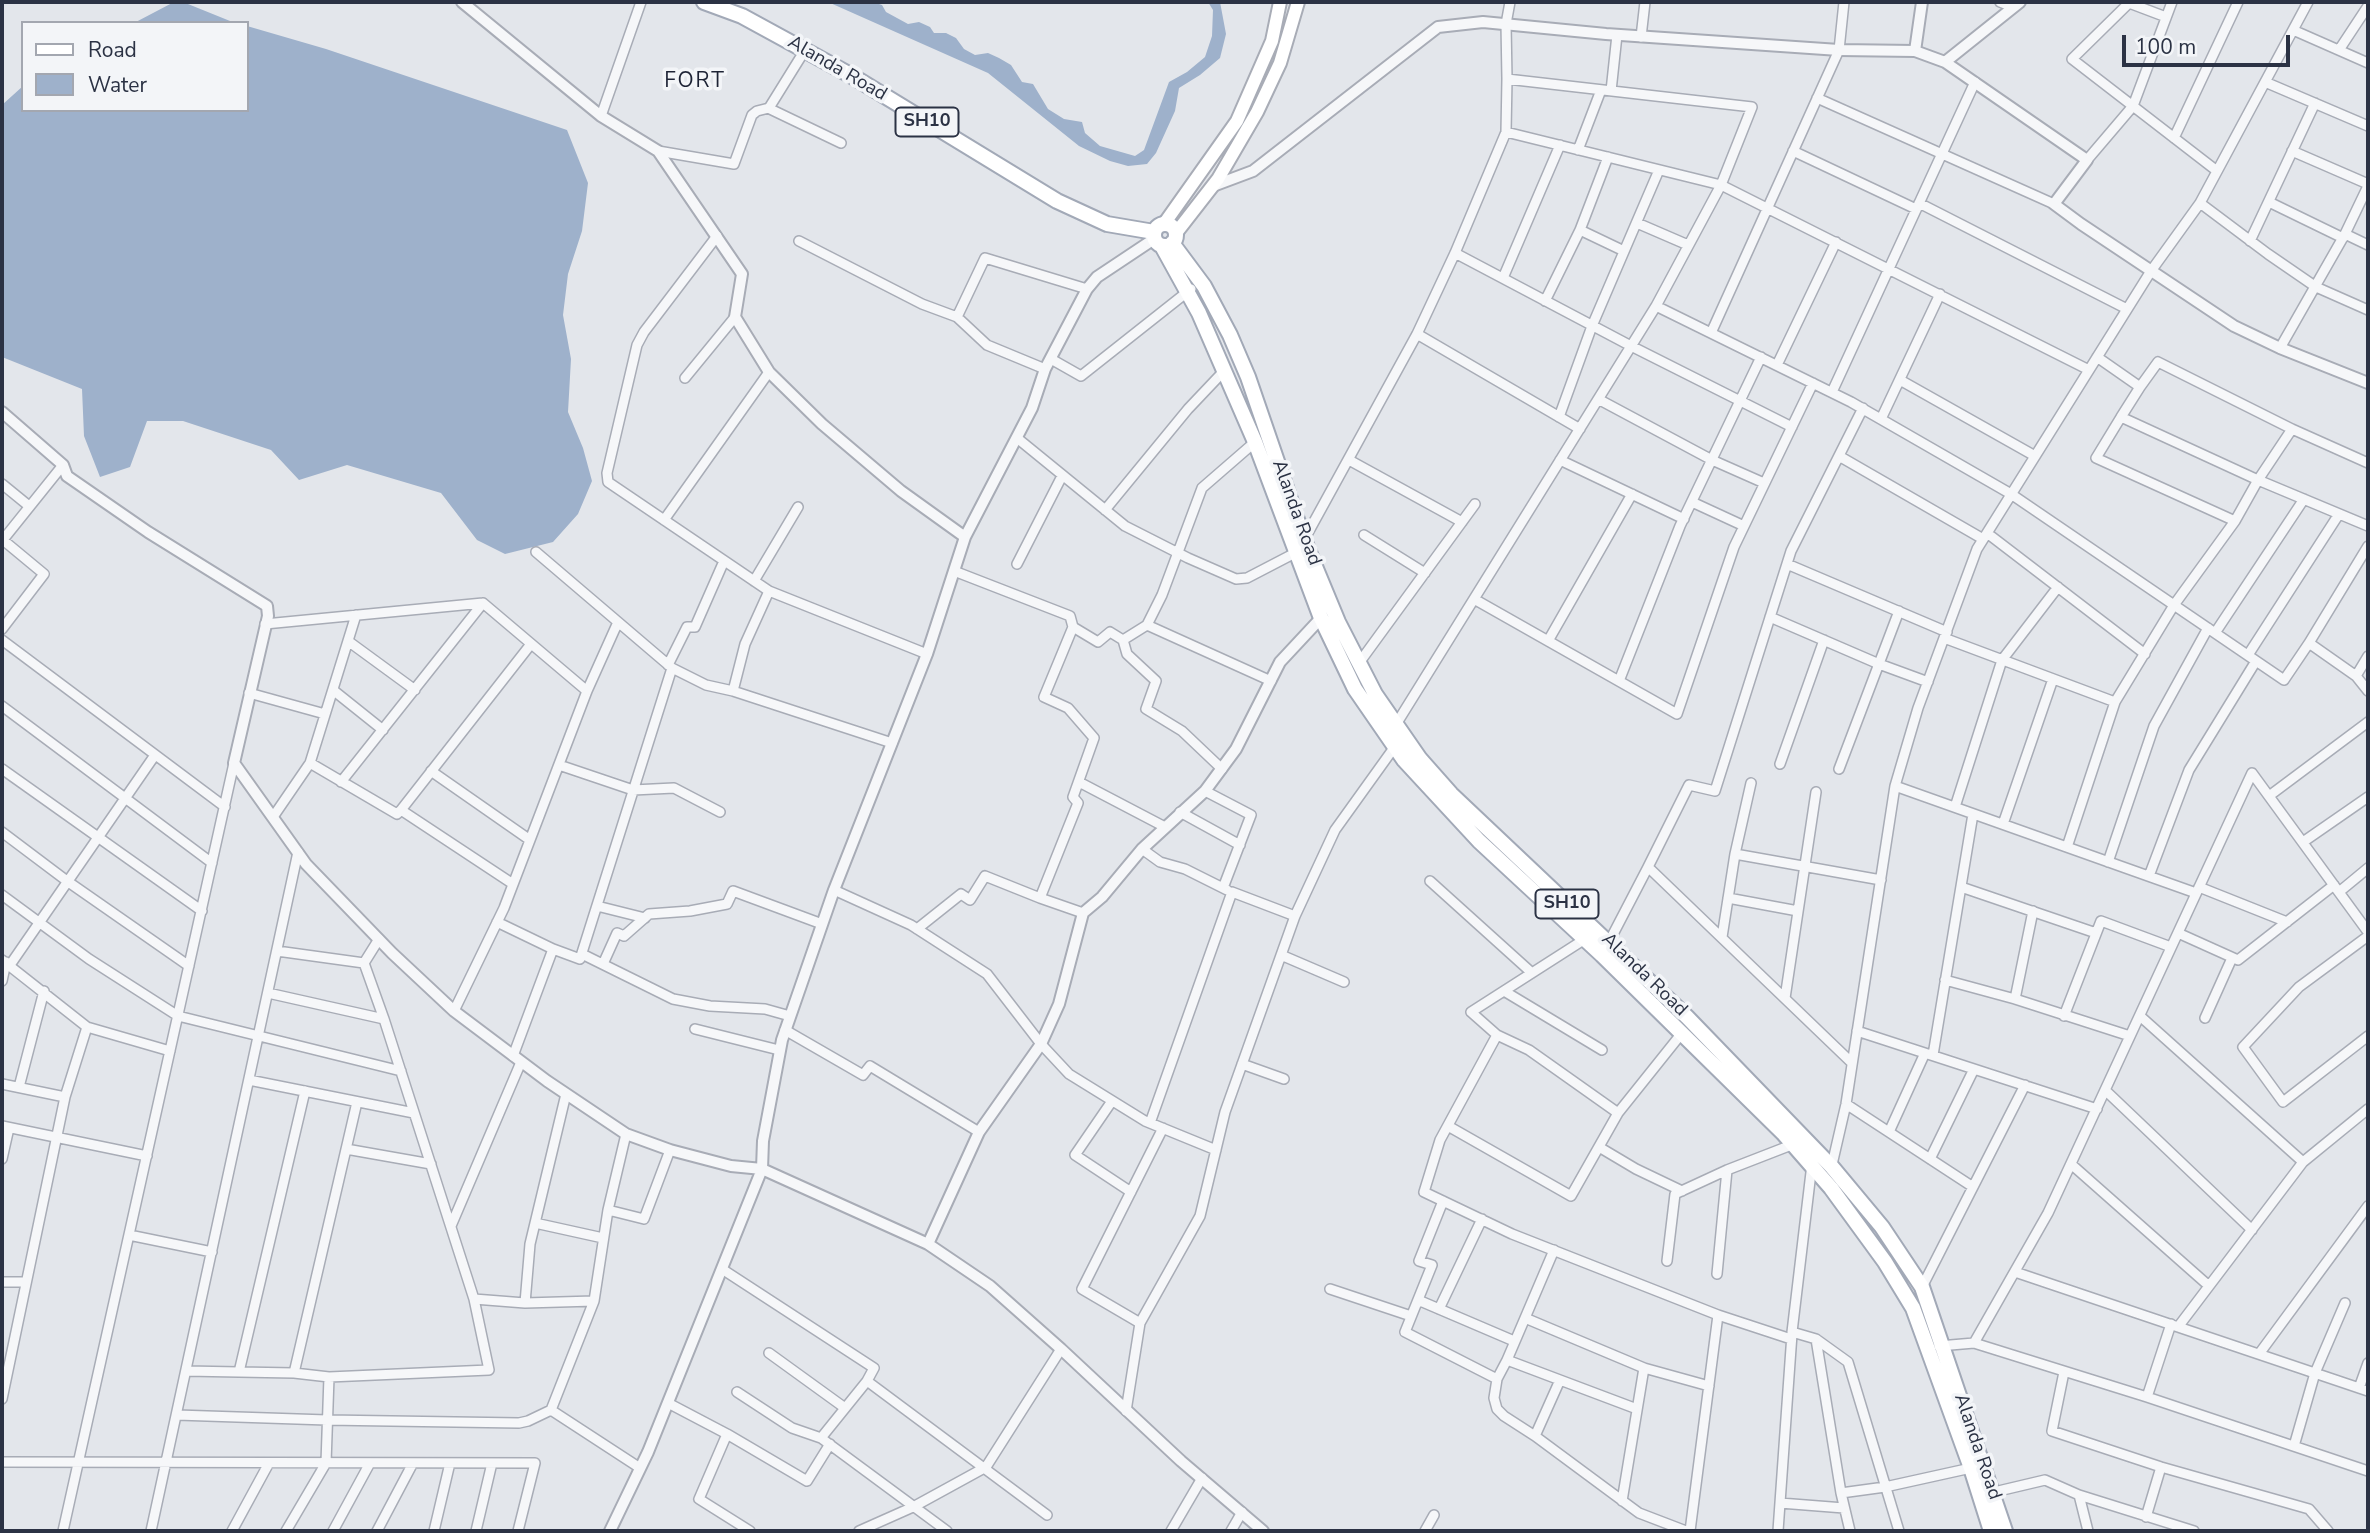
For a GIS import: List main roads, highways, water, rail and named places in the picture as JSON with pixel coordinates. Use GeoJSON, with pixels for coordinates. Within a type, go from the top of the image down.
{"type":"FeatureCollection","features":[{"type":"Feature","properties":{"kind":"main road","name":"Alanda Road"},"geometry":{"type":"LineString","coordinates":[[704,2],[743,16],[805,50],[1057,201],[1107,224],[1164,236],[1201,281],[1248,377],[1300,546],[1347,676],[1391,742],[1447,798],[1609,942],[1687,1017],[1815,1148],[1882,1227],[1922,1287],[1986,1494],[1991,1531]]}},
{"type":"Feature","properties":{"kind":"main road"},"geometry":{"type":"LineString","coordinates":[[1164,236],[1237,121],[1272,41],[1280,2]]}},
{"type":"Feature","properties":{"kind":"main road"},"geometry":{"type":"LineString","coordinates":[[1164,236],[1213,186],[1268,90],[1286,45],[1298,2]]}},
{"type":"Feature","properties":{"kind":"main road","name":"Alanda Road"},"geometry":{"type":"LineString","coordinates":[[1164,236],[1300,546],[1329,625],[1359,663],[1375,694],[1479,841],[1682,1033],[1794,1144],[1828,1184],[1885,1262],[1913,1308],[1971,1468],[2005,1531]]}},
{"type":"Feature","properties":{"kind":"water"},"geometry":{"type":"Polygon","coordinates":[[[174,2],[183,2],[230,21],[138,21],[174,2]]]}},
{"type":"Feature","properties":{"kind":"water"},"geometry":{"type":"Polygon","coordinates":[[[828,2],[873,2],[882,5],[886,12],[908,24],[919,22],[930,27],[934,33],[946,33],[956,38],[964,49],[975,55],[988,53],[999,58],[1011,65],[1022,82],[1033,84],[1048,109],[1064,119],[1082,122],[1085,133],[1100,146],[1135,156],[1144,150],[1169,82],[1205,57],[1212,36],[1213,10],[1208,2],[1220,2],[1226,34],[1220,58],[1179,88],[1175,111],[1156,153],[1147,164],[1128,166],[1110,161],[1079,146],[988,73],[828,2]]]}},
{"type":"Feature","properties":{"kind":"water"},"geometry":{"type":"Polygon","coordinates":[[[248,26],[326,49],[567,130],[588,183],[582,231],[568,274],[563,315],[571,359],[568,412],[583,448],[592,481],[578,514],[553,542],[505,554],[477,540],[441,493],[347,465],[299,480],[271,450],[183,421],[147,421],[130,467],[100,477],[84,436],[82,389],[2,357],[2,105],[21,88],[21,112],[248,112],[248,26]]]}},
{"type":"Feature","properties":{"kind":"district","name":"FORT"},"geometry":{"type":"Point","coordinates":[695,82]}}]}
